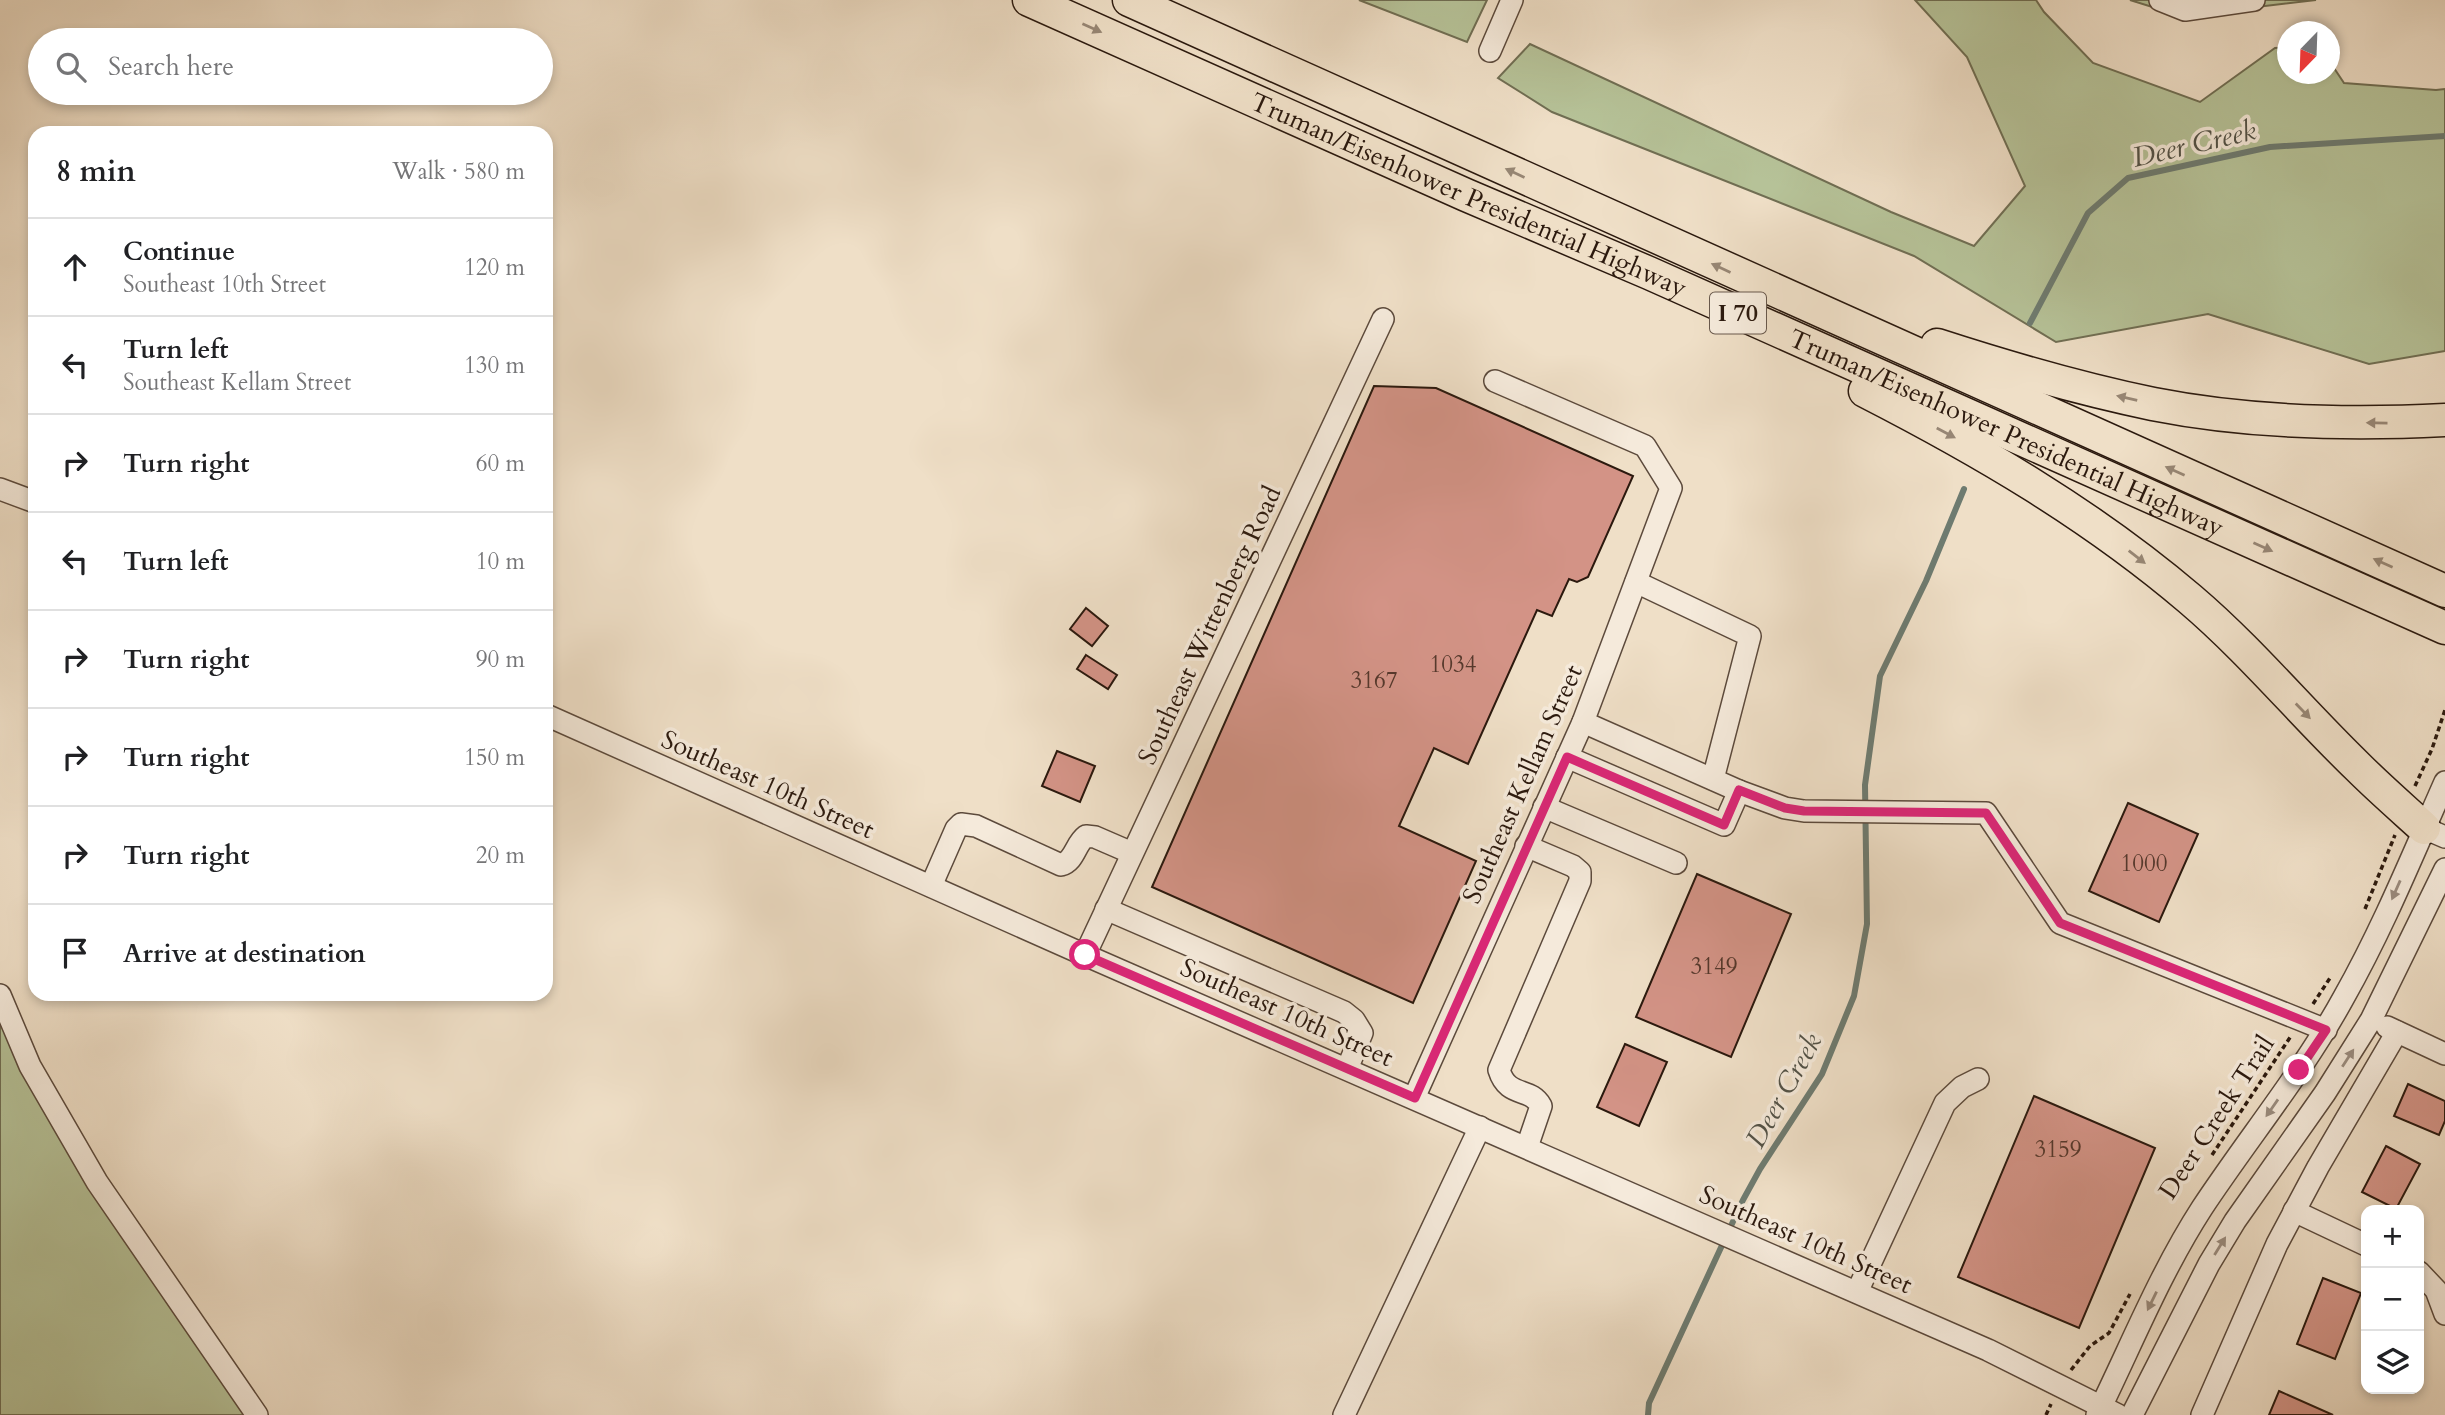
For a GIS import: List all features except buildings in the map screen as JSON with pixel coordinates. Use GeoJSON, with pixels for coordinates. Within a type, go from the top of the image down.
{"type":"FeatureCollection","features":[{"type":"Feature","properties":{"kind":"highway","name":"Truman/Eisenhower Presidential Highway"},"geometry":{"type":"LineString","coordinates":[[1030,0],[2445,628]]}},
{"type":"Feature","properties":{"kind":"highway","name":"Truman/Eisenhower Presidential Highway"},"geometry":{"type":"LineString","coordinates":[[1129,0],[2445,591]]}},
{"type":"Feature","properties":{"kind":"highway"},"geometry":{"type":"LineString","coordinates":[[1649,273],[1771,346],[1953,436],[2070,507],[2126,548],[2209,616],[2358,768],[2425,825]]}},
{"type":"Feature","properties":{"kind":"highway"},"geometry":{"type":"LineString","coordinates":[[1755,283],[1884,324],[1987,362],[2154,404],[2203,412],[2306,420],[2389,423],[2445,420]]}},
{"type":"Feature","properties":{"kind":"street"},"geometry":{"type":"LineString","coordinates":[[1490,51],[1512,0]]}},
{"type":"Feature","properties":{"kind":"street"},"geometry":{"type":"LineString","coordinates":[[2160,0],[2185,10],[2254,0]]}},
{"type":"Feature","properties":{"kind":"street","name":"Southeast Wittenberg Road"},"geometry":{"type":"LineString","coordinates":[[1085,955],[1384,319]]}},
{"type":"Feature","properties":{"kind":"street","name":"Southeast Kellam Street"},"geometry":{"type":"LineString","coordinates":[[1415,1098],[1583,722],[1671,488],[1645,446],[1495,381]]}},
{"type":"Feature","properties":{"kind":"street"},"geometry":{"type":"LineString","coordinates":[[0,489],[28,499]]}},
{"type":"Feature","properties":{"kind":"street"},"geometry":{"type":"LineString","coordinates":[[1636,582],[1751,636],[1713,779]]}},
{"type":"Feature","properties":{"kind":"street","name":"Southeast 10th Street"},"geometry":{"type":"LineString","coordinates":[[553,718],[1085,955],[1988,1350],[2105,1412]]}},
{"type":"Feature","properties":{"kind":"street"},"geometry":{"type":"LineString","coordinates":[[1583,722],[1785,808],[1804,811],[1986,813],[2060,923],[2326,1030]]}},
{"type":"Feature","properties":{"kind":"street"},"geometry":{"type":"LineString","coordinates":[[1567,757],[1724,825],[1739,790]]}},
{"type":"Feature","properties":{"kind":"street"},"geometry":{"type":"LineString","coordinates":[[2105,1412],[2177,1250],[2202,1208],[2326,1030],[2364,961],[2445,782]]}},
{"type":"Feature","properties":{"kind":"street"},"geometry":{"type":"LineString","coordinates":[[1544,807],[1676,863]]}},
{"type":"Feature","properties":{"kind":"street"},"geometry":{"type":"LineString","coordinates":[[931,886],[956,829],[961,824],[976,826],[1061,865],[1070,859],[1080,839],[1086,835],[1132,853]]}},
{"type":"Feature","properties":{"kind":"street"},"geometry":{"type":"LineString","coordinates":[[1526,846],[1573,866],[1580,872],[1580,881],[1499,1069],[1502,1082],[1538,1100],[1541,1106],[1527,1147]]}},
{"type":"Feature","properties":{"kind":"street"},"geometry":{"type":"LineString","coordinates":[[2132,1415],[2209,1264],[2235,1221],[2325,1093],[2371,1020],[2445,869]]}},
{"type":"Feature","properties":{"kind":"street"},"geometry":{"type":"LineString","coordinates":[[1106,909],[1343,1012],[1354,1020],[1362,1032],[1347,1069]]}},
{"type":"Feature","properties":{"kind":"street"},"geometry":{"type":"LineString","coordinates":[[0,995],[30,1066],[97,1182],[257,1415]]}},
{"type":"Feature","properties":{"kind":"street"},"geometry":{"type":"LineString","coordinates":[[2371,1020],[2445,1054]]}},
{"type":"Feature","properties":{"kind":"street"},"geometry":{"type":"LineString","coordinates":[[2202,1415],[2277,1244],[2397,1032]]}},
{"type":"Feature","properties":{"kind":"street"},"geometry":{"type":"LineString","coordinates":[[1857,1292],[1945,1103],[1962,1087],[1979,1079]]}},
{"type":"Feature","properties":{"kind":"street"},"geometry":{"type":"LineString","coordinates":[[1344,1415],[1480,1127]]}},
{"type":"Feature","properties":{"kind":"street"},"geometry":{"type":"LineString","coordinates":[[2294,1211],[2361,1243]]}},
{"type":"Feature","properties":{"kind":"street"},"geometry":{"type":"LineString","coordinates":[[2424,1277],[2436,1290],[2445,1314]]}},
{"type":"Feature","properties":{"kind":"path"},"geometry":{"type":"LineString","coordinates":[[2363,915],[2425,825],[2432,749],[2445,710]]}},
{"type":"Feature","properties":{"kind":"path","name":"Deer Creek Trail"},"geometry":{"type":"LineString","coordinates":[[2207,1163],[2331,976]]}},
{"type":"Feature","properties":{"kind":"path"},"geometry":{"type":"LineString","coordinates":[[2046,1415],[2074,1364],[2090,1346],[2109,1333],[2134,1287]]}},
{"type":"Feature","properties":{"kind":"green space"},"geometry":{"type":"Polygon","coordinates":[[[1359,0],[1487,0],[1467,42],[1359,0]]]}},
{"type":"Feature","properties":{"kind":"green space"},"geometry":{"type":"Polygon","coordinates":[[[1915,0],[2036,0],[2044,12],[2093,63],[2200,102],[2277,48],[2277,84],[2340,84],[2340,77],[2344,83],[2445,89],[2445,351],[2369,364],[2208,314],[2056,342],[1914,256],[1552,112],[1498,78],[1530,44],[1891,212],[1974,246],[2025,186],[1967,57],[1915,0]]]}},
{"type":"Feature","properties":{"kind":"green space"},"geometry":{"type":"Polygon","coordinates":[[[2130,0],[2316,0],[2181,16],[2130,0]]]}},
{"type":"Feature","properties":{"kind":"green space"},"geometry":{"type":"Polygon","coordinates":[[[0,995],[29,1066],[257,1415],[0,1415],[0,995]]]}},
{"type":"Feature","properties":{"kind":"waterway","name":"Deer Creek"},"geometry":{"type":"LineString","coordinates":[[2030,323],[2088,213],[2128,178],[2270,147],[2445,136]]}},
{"type":"Feature","properties":{"kind":"waterway","name":"Deer Creek"},"geometry":{"type":"LineString","coordinates":[[1648,1415],[1649,1403],[1743,1200],[1822,1074],[1854,996],[1867,924],[1865,785],[1880,676],[1926,581],[1964,489]]}},
{"type":"Feature","properties":{"kind":"route"},"geometry":{"type":"LineString","coordinates":[[1085,955],[1415,1098],[1567,757],[1724,825],[1739,790],[1785,808],[1804,811],[1986,813],[2060,923],[2326,1030],[2299,1070]]}}]}
